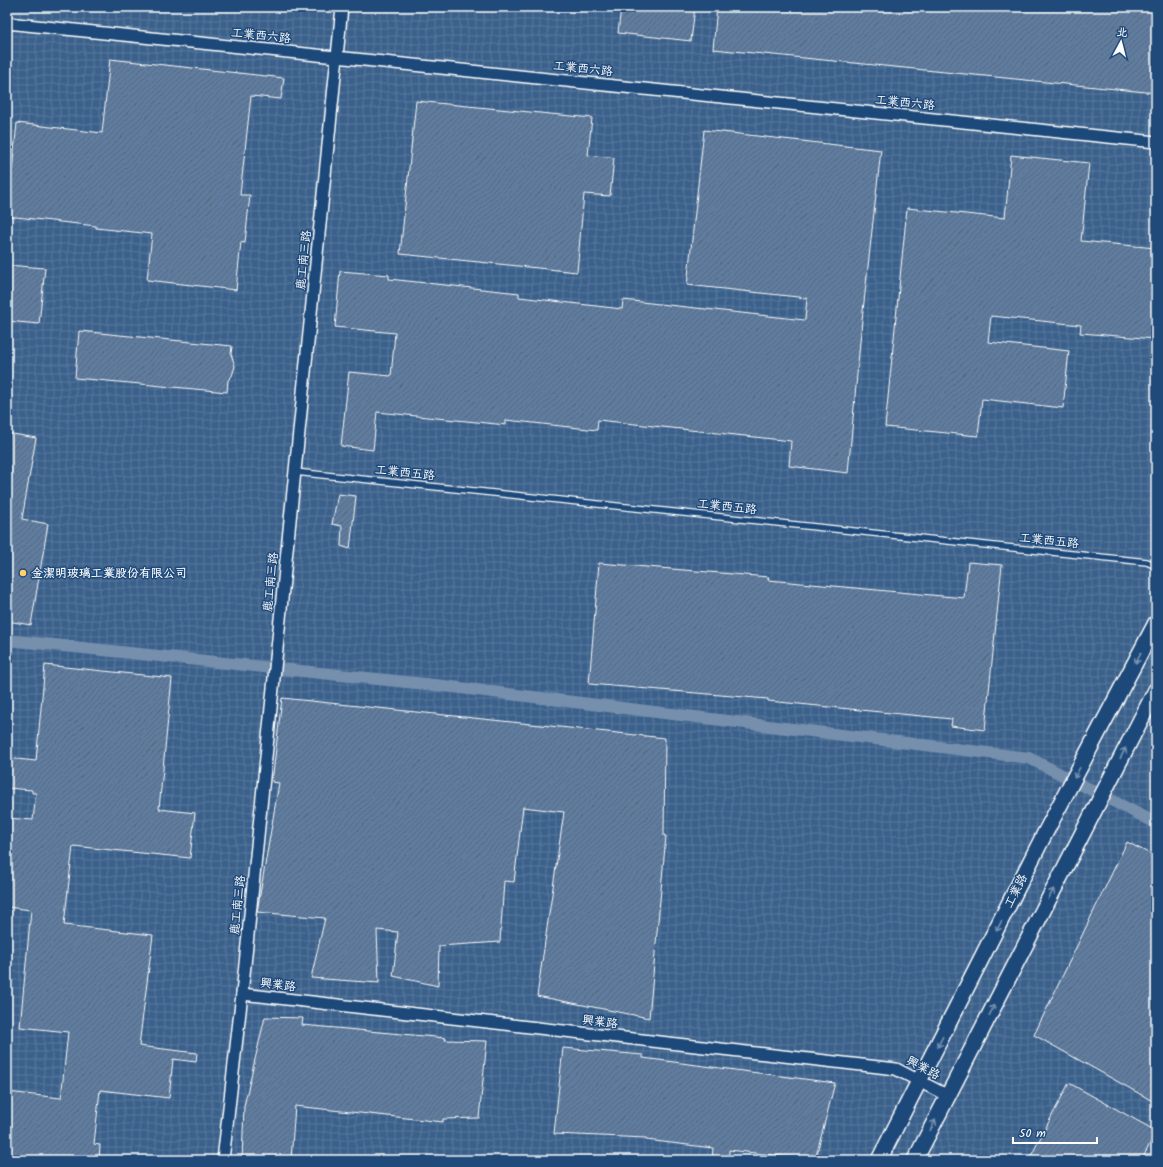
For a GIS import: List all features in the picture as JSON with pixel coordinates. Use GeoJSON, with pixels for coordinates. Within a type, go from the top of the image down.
{"type":"FeatureCollection","features":[{"type":"Feature","properties":{"kind":"street","name":"鹿工南三路"},"geometry":{"type":"LineString","coordinates":[[223,1160],[242,994],[342,7]]}},
{"type":"Feature","properties":{"kind":"street","name":"工業西六路"},"geometry":{"type":"LineString","coordinates":[[7,23],[1156,142]]}},
{"type":"Feature","properties":{"kind":"street","name":"工業路"},"geometry":{"type":"LineString","coordinates":[[879,1160],[1044,835],[1156,623]]}},
{"type":"Feature","properties":{"kind":"street"},"geometry":{"type":"LineString","coordinates":[[915,1160],[1156,690]]}},
{"type":"Feature","properties":{"kind":"street","name":"興業路"},"geometry":{"type":"LineString","coordinates":[[242,994],[896,1069],[948,1096]]}},
{"type":"Feature","properties":{"kind":"lane","name":"工業西五路"},"geometry":{"type":"LineString","coordinates":[[295,472],[1139,561],[1156,566]]}},
{"type":"Feature","properties":{"kind":"shaded area"},"geometry":{"type":"Polygon","coordinates":[[[7,7],[1156,7],[1156,1160],[7,1160],[7,7]]]}},
{"type":"Feature","properties":{"kind":"building"},"geometry":{"type":"Polygon","coordinates":[[[621,7],[695,7],[691,41],[618,33],[621,7]]]}},
{"type":"Feature","properties":{"kind":"building"},"geometry":{"type":"Polygon","coordinates":[[[717,7],[1156,7],[1156,93],[713,49],[717,7]]]}},
{"type":"Feature","properties":{"kind":"building"},"geometry":{"type":"Polygon","coordinates":[[[110,59],[284,78],[281,99],[251,96],[240,195],[250,195],[245,243],[241,242],[236,290],[147,280],[152,234],[7,216],[7,169],[12,170],[17,123],[102,133],[110,59]]]}},
{"type":"Feature","properties":{"kind":"building"},"geometry":{"type":"Polygon","coordinates":[[[416,101],[592,118],[588,155],[614,158],[610,196],[584,194],[577,272],[400,254],[416,101]]]}},
{"type":"Feature","properties":{"kind":"building"},"geometry":{"type":"Polygon","coordinates":[[[704,130],[881,150],[862,320],[848,473],[789,466],[791,441],[598,420],[597,430],[506,420],[506,425],[377,412],[373,450],[341,446],[349,372],[391,376],[395,333],[335,327],[340,271],[389,275],[389,279],[519,293],[519,297],[622,309],[623,300],[805,320],[807,298],[687,285],[704,130]]]}},
{"type":"Feature","properties":{"kind":"building"},"geometry":{"type":"Polygon","coordinates":[[[1011,155],[1089,163],[1081,241],[1156,248],[1156,339],[1080,333],[1081,325],[991,316],[988,342],[1069,351],[1063,408],[982,399],[978,436],[885,427],[907,208],[1005,218],[1011,155]]]}},
{"type":"Feature","properties":{"kind":"building"},"geometry":{"type":"Polygon","coordinates":[[[7,265],[45,268],[39,324],[7,321],[7,265]]]}},
{"type":"Feature","properties":{"kind":"building"},"geometry":{"type":"Polygon","coordinates":[[[79,331],[232,346],[231,354],[235,366],[232,376],[228,380],[227,392],[75,378],[79,331]]]}},
{"type":"Feature","properties":{"kind":"building","name":"金潔明玻璃工業股份有限公司"},"geometry":{"type":"Polygon","coordinates":[[[7,433],[36,438],[22,519],[48,524],[31,625],[7,621],[7,433]]]}},
{"type":"Feature","properties":{"kind":"building"},"geometry":{"type":"Polygon","coordinates":[[[338,494],[356,496],[350,549],[341,546],[342,526],[332,524],[338,494]]]}},
{"type":"Feature","properties":{"kind":"building"},"geometry":{"type":"Polygon","coordinates":[[[968,562],[1002,565],[985,730],[951,726],[952,719],[768,701],[768,699],[589,684],[599,563],[769,577],[768,580],[964,598],[968,562]]]}},
{"type":"Feature","properties":{"kind":"building"},"geometry":{"type":"Polygon","coordinates":[[[45,665],[172,678],[159,809],[195,813],[190,858],[73,846],[64,925],[153,935],[139,1046],[197,1053],[196,1062],[173,1059],[169,1098],[100,1090],[94,1144],[100,1145],[99,1160],[32,1160],[7,1157],[7,1092],[61,1098],[68,1032],[20,1027],[31,910],[7,907],[7,818],[33,820],[36,793],[32,793],[32,790],[7,788],[7,758],[36,761],[45,665]]]}},
{"type":"Feature","properties":{"kind":"building"},"geometry":{"type":"Polygon","coordinates":[[[282,698],[665,738],[664,836],[666,836],[649,1018],[537,996],[564,812],[523,807],[514,882],[504,881],[500,942],[439,946],[438,986],[393,976],[398,932],[377,930],[379,983],[311,978],[325,918],[257,912],[279,783],[272,782],[282,698]]]}},
{"type":"Feature","properties":{"kind":"building"},"geometry":{"type":"Polygon","coordinates":[[[1127,842],[1156,857],[1156,1103],[1034,1035],[1127,842]]]}},
{"type":"Feature","properties":{"kind":"building"},"geometry":{"type":"Polygon","coordinates":[[[265,1017],[303,1018],[302,1025],[446,1038],[445,1040],[487,1041],[479,1118],[443,1119],[443,1122],[295,1106],[291,1160],[242,1160],[244,1106],[265,1017]]]}},
{"type":"Feature","properties":{"kind":"building"},"geometry":{"type":"Polygon","coordinates":[[[563,1048],[643,1055],[643,1058],[835,1083],[815,1160],[729,1150],[729,1160],[712,1160],[713,1148],[646,1140],[646,1138],[554,1134],[563,1048]]]}},
{"type":"Feature","properties":{"kind":"building"},"geometry":{"type":"Polygon","coordinates":[[[1069,1083],[1156,1131],[1142,1160],[1038,1160],[1031,1156],[1069,1083]]]}},
{"type":"Feature","properties":{"kind":"waterway"},"geometry":{"type":"LineString","coordinates":[[7,640],[444,686],[1029,758],[1156,823]]}},
{"type":"Feature","properties":{"kind":"place","name":"金潔明玻璃工業股份有限公司"},"geometry":{"type":"Point","coordinates":[23,573]}}]}
